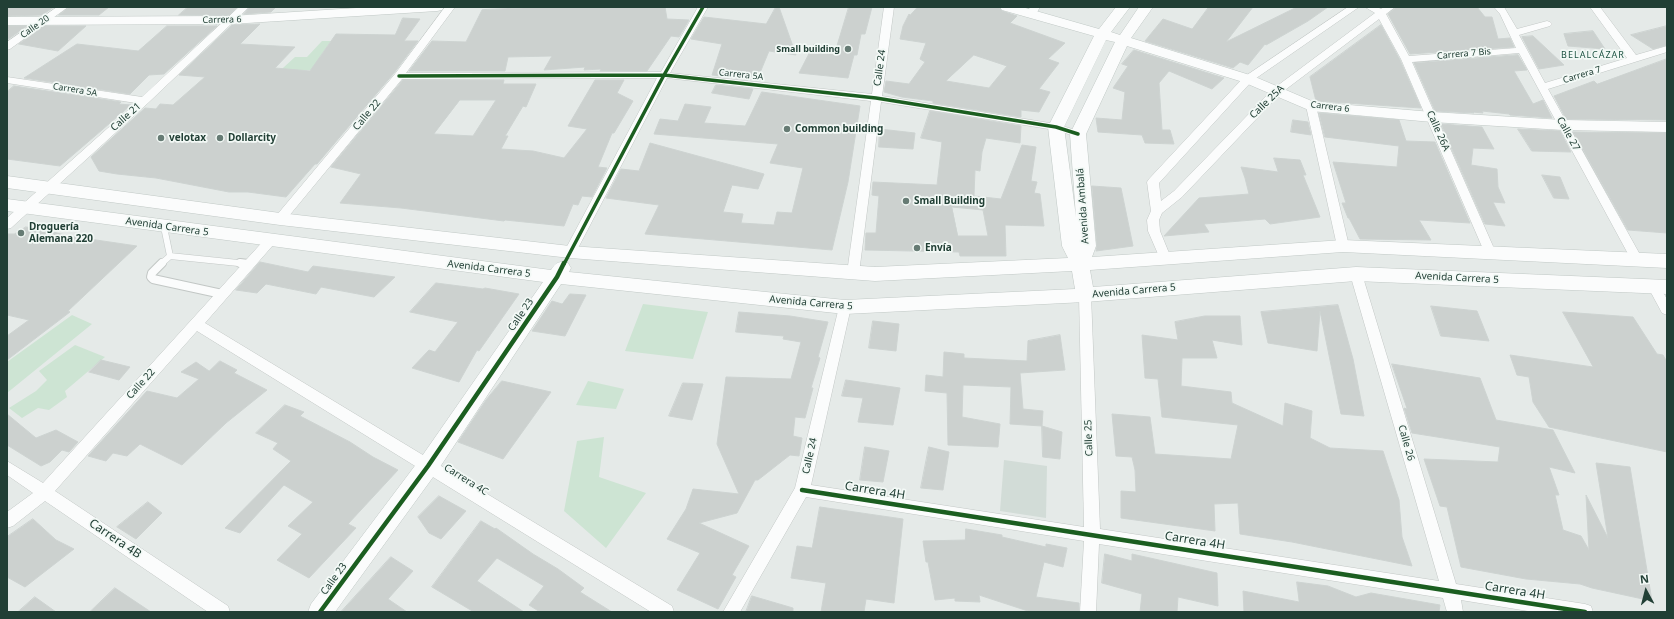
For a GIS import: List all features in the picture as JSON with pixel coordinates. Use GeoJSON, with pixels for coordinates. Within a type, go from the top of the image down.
{"type":"FeatureCollection","features":[{"type":"Feature","properties":{"kind":"main road","name":"Carrera 6"},"geometry":{"type":"LineString","coordinates":[[7,21],[231,20],[437,7]]}},
{"type":"Feature","properties":{"kind":"main road","name":"Carrera 6"},"geometry":{"type":"LineString","coordinates":[[1007,7],[1033,11],[1248,79],[1311,106],[1432,117],[1564,125],[1667,127]]}},
{"type":"Feature","properties":{"kind":"main road"},"geometry":{"type":"LineString","coordinates":[[1056,127],[1102,34],[1123,7]]}},
{"type":"Feature","properties":{"kind":"main road","name":"Avenida Ambalá"},"geometry":{"type":"LineString","coordinates":[[1080,264],[1086,246],[1078,134],[1123,40],[1146,7]]}},
{"type":"Feature","properties":{"kind":"main road","name":"Avenida Ambalá"},"geometry":{"type":"LineString","coordinates":[[1056,127],[1071,246],[1080,264]]}},
{"type":"Feature","properties":{"kind":"main road"},"geometry":{"type":"LineString","coordinates":[[7,182],[280,219],[570,252],[853,273],[875,274],[1080,264],[1343,246],[1667,261]]}},
{"type":"Feature","properties":{"kind":"main road","name":"Avenida Carrera 5"},"geometry":{"type":"LineString","coordinates":[[7,205],[557,278],[846,307],[1085,295],[1356,274],[1661,287]]}},
{"type":"Feature","properties":{"kind":"main road","name":"Calle 23"},"geometry":{"type":"LineString","coordinates":[[320,612],[428,466],[557,278],[570,252]]}},
{"type":"Feature","properties":{"kind":"main road","name":"Calle 25"},"geometry":{"type":"LineString","coordinates":[[1080,264],[1085,295]]}},
{"type":"Feature","properties":{"kind":"street","name":"Calle 20"},"geometry":{"type":"LineString","coordinates":[[7,47],[64,7]]}},
{"type":"Feature","properties":{"kind":"street","name":"Calle 21"},"geometry":{"type":"LineString","coordinates":[[7,225],[144,101],[244,7]]}},
{"type":"Feature","properties":{"kind":"street","name":"Calle 22"},"geometry":{"type":"LineString","coordinates":[[280,219],[399,76],[450,7]]}},
{"type":"Feature","properties":{"kind":"street","name":"Calle 23"},"geometry":{"type":"LineString","coordinates":[[570,252],[664,75],[703,7]]}},
{"type":"Feature","properties":{"kind":"street","name":"Calle 24"},"geometry":{"type":"LineString","coordinates":[[853,273],[889,7]]}},
{"type":"Feature","properties":{"kind":"street"},"geometry":{"type":"LineString","coordinates":[[1165,258],[1154,230],[1153,220],[1157,211],[1153,182],[1248,79],[1354,7]]}},
{"type":"Feature","properties":{"kind":"street"},"geometry":{"type":"LineString","coordinates":[[1370,7],[1385,10]]}},
{"type":"Feature","properties":{"kind":"street","name":"Calle 27"},"geometry":{"type":"LineString","coordinates":[[1499,7],[1504,13],[1522,50],[1637,260]]}},
{"type":"Feature","properties":{"kind":"street"},"geometry":{"type":"LineString","coordinates":[[1597,7],[1634,60]]}},
{"type":"Feature","properties":{"kind":"street","name":"Calle 26A"},"geometry":{"type":"LineString","coordinates":[[1385,10],[1490,253]]}},
{"type":"Feature","properties":{"kind":"street","name":"Calle 25A"},"geometry":{"type":"LineString","coordinates":[[1157,211],[1178,194],[1277,91],[1385,10]]}},
{"type":"Feature","properties":{"kind":"street"},"geometry":{"type":"LineString","coordinates":[[1514,34],[1546,24]]}},
{"type":"Feature","properties":{"kind":"street","name":"Carrera 7"},"geometry":{"type":"LineString","coordinates":[[1543,87],[1667,49]]}},
{"type":"Feature","properties":{"kind":"street","name":"Carrera 7 Bis"},"geometry":{"type":"LineString","coordinates":[[1406,59],[1522,50]]}},
{"type":"Feature","properties":{"kind":"street","name":"Carrera 5A"},"geometry":{"type":"LineString","coordinates":[[399,76],[664,75],[876,98],[1056,127],[1078,134]]}},
{"type":"Feature","properties":{"kind":"street","name":"Carrera 5A"},"geometry":{"type":"LineString","coordinates":[[7,80],[144,101]]}},
{"type":"Feature","properties":{"kind":"street"},"geometry":{"type":"LineString","coordinates":[[1311,106],[1343,246]]}},
{"type":"Feature","properties":{"kind":"street","name":"Calle 22"},"geometry":{"type":"LineString","coordinates":[[7,521],[45,492],[270,241]]}},
{"type":"Feature","properties":{"kind":"street","name":"Calle 26"},"geometry":{"type":"LineString","coordinates":[[1356,274],[1455,612]]}},
{"type":"Feature","properties":{"kind":"street"},"geometry":{"type":"LineString","coordinates":[[1661,287],[1667,310]]}},
{"type":"Feature","properties":{"kind":"street","name":"Calle 25"},"geometry":{"type":"LineString","coordinates":[[1085,295],[1092,535],[1088,612]]}},
{"type":"Feature","properties":{"kind":"street","name":"Calle 24"},"geometry":{"type":"LineString","coordinates":[[731,612],[802,490],[846,307]]}},
{"type":"Feature","properties":{"kind":"street","name":"Carrera 4C"},"geometry":{"type":"LineString","coordinates":[[195,323],[666,612]]}},
{"type":"Feature","properties":{"kind":"street","name":"Carrera 4B"},"geometry":{"type":"LineString","coordinates":[[7,467],[222,612]]}},
{"type":"Feature","properties":{"kind":"street","name":"Carrera 4H"},"geometry":{"type":"LineString","coordinates":[[802,490],[1585,612]]}},
{"type":"Feature","properties":{"kind":"lane"},"geometry":{"type":"LineString","coordinates":[[164,227],[170,256]]}},
{"type":"Feature","properties":{"kind":"lane"},"geometry":{"type":"LineString","coordinates":[[222,294],[153,279],[151,277],[152,273],[170,256],[248,264]]}},
{"type":"Feature","properties":{"kind":"shaded area"},"geometry":{"type":"Polygon","coordinates":[[[1004,460],[1047,466],[1046,518],[1000,511],[1004,460]]]}},
{"type":"Feature","properties":{"kind":"green space"},"geometry":{"type":"Polygon","coordinates":[[[322,41],[331,41],[320,57],[349,73],[304,70],[290,80],[272,78],[295,57],[307,57],[322,41]]]}},
{"type":"Feature","properties":{"kind":"green space"},"geometry":{"type":"Polygon","coordinates":[[[643,304],[708,312],[693,359],[625,351],[643,304]]]}},
{"type":"Feature","properties":{"kind":"green space"},"geometry":{"type":"Polygon","coordinates":[[[72,315],[92,324],[7,393],[7,362],[72,315]]]}},
{"type":"Feature","properties":{"kind":"green space"},"geometry":{"type":"Polygon","coordinates":[[[75,345],[105,357],[65,391],[67,397],[49,410],[38,408],[22,418],[9,408],[36,391],[47,380],[39,371],[75,345]]]}},
{"type":"Feature","properties":{"kind":"green space"},"geometry":{"type":"Polygon","coordinates":[[[588,381],[624,389],[616,409],[576,405],[588,381]]]}},
{"type":"Feature","properties":{"kind":"green space"},"geometry":{"type":"Polygon","coordinates":[[[604,437],[599,477],[646,493],[606,548],[564,511],[577,441],[604,437]]]}},
{"type":"Feature","properties":{"kind":"building"},"geometry":{"type":"Polygon","coordinates":[[[7,7],[54,7],[42,15],[7,16],[7,7]]]}},
{"type":"Feature","properties":{"kind":"building"},"geometry":{"type":"Polygon","coordinates":[[[69,7],[109,7],[99,15],[59,15],[69,7]]]}},
{"type":"Feature","properties":{"kind":"building"},"geometry":{"type":"Polygon","coordinates":[[[188,7],[237,7],[229,15],[179,15],[188,7]]]}},
{"type":"Feature","properties":{"kind":"building"},"geometry":{"type":"Polygon","coordinates":[[[250,7],[276,7],[271,12],[244,14],[250,7]]]}},
{"type":"Feature","properties":{"kind":"building"},"geometry":{"type":"Polygon","coordinates":[[[544,7],[665,7],[667,19],[689,20],[679,37],[671,36],[647,71],[600,71],[601,69],[584,70],[585,67],[544,70],[552,56],[508,57],[505,71],[409,71],[432,41],[466,42],[482,10],[544,7]]]}},
{"type":"Feature","properties":{"kind":"building"},"geometry":{"type":"Polygon","coordinates":[[[776,7],[779,7],[796,55],[769,51],[757,80],[712,75],[722,44],[691,39],[704,17],[766,24],[776,7]]]}},
{"type":"Feature","properties":{"kind":"building"},"geometry":{"type":"Polygon","coordinates":[[[849,7],[872,7],[865,34],[861,34],[857,55],[854,55],[848,78],[799,73],[814,44],[836,48],[849,7]]]}},
{"type":"Feature","properties":{"kind":"building"},"geometry":{"type":"Polygon","coordinates":[[[918,7],[999,7],[1002,11],[1017,16],[1010,23],[1065,43],[1048,59],[1059,63],[1039,89],[1050,92],[1039,112],[1021,110],[1021,117],[933,103],[933,101],[902,97],[884,92],[886,81],[909,84],[925,62],[920,59],[926,43],[900,39],[903,26],[909,14],[910,15],[918,7]],[[974,55],[946,81],[989,88],[1007,66],[974,55]]]}},
{"type":"Feature","properties":{"kind":"building"},"geometry":{"type":"Polygon","coordinates":[[[1209,7],[1253,7],[1226,42],[1297,7],[1328,7],[1308,21],[1266,45],[1265,44],[1248,65],[1240,62],[1233,68],[1145,41],[1163,19],[1192,29],[1209,7]]]}},
{"type":"Feature","properties":{"kind":"building"},"geometry":{"type":"Polygon","coordinates":[[[1396,7],[1477,7],[1485,17],[1492,17],[1498,39],[1510,38],[1514,47],[1410,54],[1388,14],[1396,7]]]}},
{"type":"Feature","properties":{"kind":"building"},"geometry":{"type":"Polygon","coordinates":[[[403,18],[420,19],[404,41],[418,41],[394,73],[317,164],[315,164],[286,197],[248,192],[229,192],[156,178],[99,171],[91,157],[145,108],[156,109],[160,104],[173,105],[205,77],[179,75],[232,25],[260,24],[240,44],[295,47],[275,68],[310,71],[336,34],[395,35],[403,18]]]}},
{"type":"Feature","properties":{"kind":"building"},"geometry":{"type":"Polygon","coordinates":[[[1381,25],[1400,60],[1421,108],[1316,101],[1310,77],[1381,25]]]}},
{"type":"Feature","properties":{"kind":"building"},"geometry":{"type":"Polygon","coordinates":[[[7,26],[27,26],[7,40],[7,26]]]}},
{"type":"Feature","properties":{"kind":"building"},"geometry":{"type":"Polygon","coordinates":[[[44,26],[86,26],[58,51],[19,44],[44,26]]]}},
{"type":"Feature","properties":{"kind":"building"},"geometry":{"type":"Polygon","coordinates":[[[167,26],[217,26],[164,74],[149,75],[130,94],[24,78],[77,44],[138,51],[167,26]]]}},
{"type":"Feature","properties":{"kind":"building"},"geometry":{"type":"Polygon","coordinates":[[[1667,26],[1667,45],[1653,49],[1631,35],[1667,26]]]}},
{"type":"Feature","properties":{"kind":"building"},"geometry":{"type":"Polygon","coordinates":[[[1593,31],[1605,49],[1568,46],[1564,34],[1593,31]]]}},
{"type":"Feature","properties":{"kind":"building"},"geometry":{"type":"Polygon","coordinates":[[[1533,36],[1564,65],[1539,69],[1522,37],[1533,36]]]}},
{"type":"Feature","properties":{"kind":"building"},"geometry":{"type":"Polygon","coordinates":[[[1134,50],[1224,78],[1212,89],[1169,71],[1159,83],[1162,130],[1170,130],[1174,144],[1145,143],[1142,135],[1098,132],[1096,118],[1122,120],[1125,92],[1113,88],[1128,66],[1122,64],[1134,50]]]}},
{"type":"Feature","properties":{"kind":"building"},"geometry":{"type":"Polygon","coordinates":[[[1518,55],[1527,70],[1514,71],[1533,104],[1543,100],[1552,118],[1482,111],[1483,113],[1435,111],[1414,63],[1518,55]]]}},
{"type":"Feature","properties":{"kind":"building"},"geometry":{"type":"Polygon","coordinates":[[[1667,59],[1667,120],[1566,119],[1554,96],[1594,81],[1597,84],[1667,59]]]}},
{"type":"Feature","properties":{"kind":"building"},"geometry":{"type":"Polygon","coordinates":[[[403,80],[504,80],[503,84],[536,84],[526,107],[523,106],[505,136],[508,136],[501,149],[533,151],[564,158],[587,129],[568,126],[595,80],[624,80],[617,93],[633,101],[614,133],[612,133],[598,167],[607,168],[592,197],[582,196],[578,205],[573,204],[564,226],[504,221],[401,208],[340,203],[361,174],[331,167],[403,80]],[[460,100],[434,134],[473,136],[496,100],[460,100]]]}},
{"type":"Feature","properties":{"kind":"building"},"geometry":{"type":"Polygon","coordinates":[[[716,85],[753,89],[749,99],[712,93],[716,85]]]}},
{"type":"Feature","properties":{"kind":"building"},"geometry":{"type":"Polygon","coordinates":[[[14,86],[121,102],[119,104],[131,105],[60,166],[7,159],[7,92],[14,86]]]}},
{"type":"Feature","properties":{"kind":"building"},"geometry":{"type":"Polygon","coordinates":[[[762,92],[860,106],[848,182],[832,250],[645,234],[659,205],[606,198],[621,169],[639,171],[650,143],[764,174],[758,189],[732,185],[723,212],[743,214],[741,223],[774,225],[777,212],[792,213],[803,168],[770,163],[778,144],[654,134],[660,119],[678,121],[685,104],[711,107],[704,123],[745,126],[762,92]]]}},
{"type":"Feature","properties":{"kind":"building"},"geometry":{"type":"Polygon","coordinates":[[[930,111],[1021,126],[1020,143],[986,138],[982,152],[980,171],[975,170],[974,196],[1001,199],[1022,145],[1036,147],[1031,181],[1037,182],[1034,193],[1040,194],[1044,226],[1005,225],[1006,256],[960,256],[959,252],[865,250],[866,233],[876,233],[879,196],[872,195],[873,182],[937,185],[942,142],[921,138],[930,111]],[[952,207],[958,236],[988,236],[983,210],[952,207]]]}},
{"type":"Feature","properties":{"kind":"building"},"geometry":{"type":"Polygon","coordinates":[[[1319,113],[1399,120],[1406,141],[1435,142],[1470,223],[1419,220],[1431,240],[1360,239],[1348,218],[1342,203],[1346,203],[1333,162],[1397,167],[1399,146],[1325,137],[1319,113]]]}},
{"type":"Feature","properties":{"kind":"building"},"geometry":{"type":"Polygon","coordinates":[[[1293,120],[1308,122],[1311,135],[1291,132],[1293,120]]]}},
{"type":"Feature","properties":{"kind":"building"},"geometry":{"type":"Polygon","coordinates":[[[1441,124],[1482,127],[1494,149],[1473,148],[1471,165],[1497,169],[1498,187],[1505,203],[1493,202],[1505,226],[1485,224],[1441,124]]]}},
{"type":"Feature","properties":{"kind":"building"},"geometry":{"type":"Polygon","coordinates":[[[880,129],[915,133],[913,149],[879,147],[880,129]]]}},
{"type":"Feature","properties":{"kind":"building"},"geometry":{"type":"Polygon","coordinates":[[[1518,129],[1560,131],[1571,152],[1532,151],[1518,129]]]}},
{"type":"Feature","properties":{"kind":"building"},"geometry":{"type":"Polygon","coordinates":[[[1573,132],[1667,133],[1667,233],[1628,230],[1573,132]]]}},
{"type":"Feature","properties":{"kind":"building"},"geometry":{"type":"Polygon","coordinates":[[[1274,158],[1300,160],[1306,175],[1303,175],[1320,217],[1270,224],[1265,219],[1204,224],[1209,232],[1164,236],[1199,198],[1249,194],[1241,167],[1278,172],[1274,158]]]}},
{"type":"Feature","properties":{"kind":"building"},"geometry":{"type":"Polygon","coordinates":[[[1542,175],[1560,177],[1569,199],[1554,198],[1542,175]]]}},
{"type":"Feature","properties":{"kind":"building"},"geometry":{"type":"Polygon","coordinates":[[[1092,186],[1121,188],[1133,246],[1096,251],[1097,246],[1092,186]]]}},
{"type":"Feature","properties":{"kind":"building"},"geometry":{"type":"Polygon","coordinates":[[[26,227],[69,236],[137,246],[68,311],[70,312],[7,360],[7,336],[29,320],[7,315],[7,234],[14,234],[26,227]]]}},
{"type":"Feature","properties":{"kind":"building"},"geometry":{"type":"Polygon","coordinates":[[[260,262],[308,272],[313,266],[395,277],[374,297],[321,287],[316,294],[266,284],[257,293],[236,290],[260,262]]]}},
{"type":"Feature","properties":{"kind":"building"},"geometry":{"type":"Polygon","coordinates":[[[436,283],[485,288],[519,294],[479,351],[477,350],[459,382],[412,368],[429,350],[435,352],[458,322],[410,312],[436,283]]]}},
{"type":"Feature","properties":{"kind":"building"},"geometry":{"type":"Polygon","coordinates":[[[570,294],[586,295],[565,336],[532,331],[552,301],[562,304],[570,294]]]}},
{"type":"Feature","properties":{"kind":"building"},"geometry":{"type":"Polygon","coordinates":[[[1338,305],[1353,359],[1364,416],[1341,414],[1320,311],[1317,351],[1268,343],[1261,312],[1338,305]]]}},
{"type":"Feature","properties":{"kind":"building"},"geometry":{"type":"Polygon","coordinates":[[[1431,306],[1477,311],[1489,341],[1441,336],[1431,306]]]}},
{"type":"Feature","properties":{"kind":"building"},"geometry":{"type":"Polygon","coordinates":[[[739,312],[790,316],[828,322],[818,357],[820,358],[811,388],[813,388],[805,418],[795,417],[793,436],[802,438],[799,456],[790,455],[758,480],[755,480],[737,513],[699,523],[749,546],[732,575],[736,577],[718,609],[677,590],[700,553],[667,539],[686,509],[693,489],[739,494],[717,444],[726,377],[791,379],[801,342],[783,339],[784,336],[736,332],[739,312]]]}},
{"type":"Feature","properties":{"kind":"building"},"geometry":{"type":"Polygon","coordinates":[[[1563,312],[1633,317],[1657,354],[1663,355],[1667,362],[1667,452],[1549,427],[1533,402],[1529,377],[1517,375],[1510,355],[1593,367],[1563,312]]]}},
{"type":"Feature","properties":{"kind":"building"},"geometry":{"type":"Polygon","coordinates":[[[1205,316],[1240,316],[1242,345],[1212,340],[1217,358],[1182,358],[1181,386],[1231,392],[1232,403],[1283,426],[1285,403],[1312,411],[1310,438],[1330,448],[1383,451],[1399,500],[1402,537],[1412,566],[1292,542],[1240,534],[1238,503],[1214,504],[1215,531],[1121,518],[1121,491],[1136,492],[1135,470],[1132,457],[1116,456],[1112,414],[1150,417],[1155,454],[1231,459],[1238,425],[1162,417],[1158,379],[1145,378],[1142,335],[1178,340],[1175,322],[1205,316]]]}},
{"type":"Feature","properties":{"kind":"building"},"geometry":{"type":"Polygon","coordinates":[[[873,321],[899,324],[896,351],[869,348],[873,321]]]}},
{"type":"Feature","properties":{"kind":"building"},"geometry":{"type":"Polygon","coordinates":[[[1060,335],[1065,370],[1020,373],[1023,409],[1043,411],[1042,426],[1010,424],[1011,387],[963,385],[962,417],[1000,424],[998,447],[948,445],[947,393],[925,391],[926,375],[943,377],[944,352],[964,354],[964,358],[1027,361],[1028,341],[1060,335]]]}},
{"type":"Feature","properties":{"kind":"building"},"geometry":{"type":"Polygon","coordinates":[[[101,360],[130,367],[119,380],[89,372],[101,360]]]}},
{"type":"Feature","properties":{"kind":"building"},"geometry":{"type":"Polygon","coordinates":[[[220,361],[237,370],[234,373],[267,390],[226,423],[182,465],[140,444],[127,456],[113,453],[106,461],[88,456],[147,391],[177,398],[199,379],[181,372],[196,362],[209,371],[220,361]]]}},
{"type":"Feature","properties":{"kind":"building"},"geometry":{"type":"Polygon","coordinates":[[[1392,364],[1480,378],[1496,420],[1553,430],[1575,473],[1549,467],[1559,495],[1555,495],[1563,530],[1581,536],[1589,550],[1586,495],[1608,538],[1596,463],[1630,467],[1652,601],[1580,584],[1526,579],[1461,567],[1447,507],[1440,506],[1424,459],[1498,462],[1500,447],[1412,433],[1404,408],[1407,409],[1392,364]]]}},
{"type":"Feature","properties":{"kind":"building"},"geometry":{"type":"Polygon","coordinates":[[[846,380],[900,388],[893,425],[858,422],[863,398],[842,396],[846,380]]]}},
{"type":"Feature","properties":{"kind":"building"},"geometry":{"type":"Polygon","coordinates":[[[502,381],[551,392],[503,459],[458,442],[486,400],[502,381]]]}},
{"type":"Feature","properties":{"kind":"building"},"geometry":{"type":"Polygon","coordinates":[[[683,383],[703,384],[692,420],[669,416],[683,383]]]}},
{"type":"Feature","properties":{"kind":"building"},"geometry":{"type":"Polygon","coordinates":[[[285,405],[304,412],[300,416],[350,442],[373,457],[398,470],[348,524],[356,528],[309,578],[277,560],[302,534],[288,526],[313,502],[284,485],[240,533],[225,528],[291,461],[273,449],[278,443],[256,433],[285,405]]]}},
{"type":"Feature","properties":{"kind":"building"},"geometry":{"type":"Polygon","coordinates":[[[7,414],[36,438],[56,430],[78,442],[69,452],[62,450],[50,462],[41,466],[7,445],[7,414]]]}},
{"type":"Feature","properties":{"kind":"building"},"geometry":{"type":"Polygon","coordinates":[[[1042,426],[1062,432],[1060,459],[1043,457],[1042,426]]]}},
{"type":"Feature","properties":{"kind":"building"},"geometry":{"type":"Polygon","coordinates":[[[865,447],[889,451],[883,482],[860,480],[865,447]]]}},
{"type":"Feature","properties":{"kind":"building"},"geometry":{"type":"Polygon","coordinates":[[[929,447],[949,452],[943,490],[921,488],[929,447]]]}},
{"type":"Feature","properties":{"kind":"building"},"geometry":{"type":"Polygon","coordinates":[[[439,496],[466,511],[441,539],[429,533],[418,517],[439,496]]]}},
{"type":"Feature","properties":{"kind":"building"},"geometry":{"type":"Polygon","coordinates":[[[148,502],[162,513],[136,539],[117,527],[148,502]]]}},
{"type":"Feature","properties":{"kind":"building"},"geometry":{"type":"Polygon","coordinates":[[[820,507],[903,519],[894,603],[866,599],[864,612],[821,612],[826,583],[791,578],[797,546],[812,548],[820,507]]]}},
{"type":"Feature","properties":{"kind":"building"},"geometry":{"type":"Polygon","coordinates":[[[33,519],[56,540],[74,549],[25,587],[7,577],[7,537],[33,519]]]}},
{"type":"Feature","properties":{"kind":"building"},"geometry":{"type":"Polygon","coordinates":[[[481,521],[495,529],[496,528],[533,554],[558,569],[584,588],[580,592],[612,612],[540,612],[529,605],[544,586],[497,558],[477,581],[524,612],[474,612],[432,587],[481,521]]]}},
{"type":"Feature","properties":{"kind":"building"},"geometry":{"type":"Polygon","coordinates":[[[966,529],[1002,535],[1002,537],[1046,547],[1046,544],[1067,548],[1063,567],[1044,562],[1036,597],[1079,603],[1079,612],[1031,612],[979,595],[980,602],[955,601],[955,598],[935,600],[928,562],[926,562],[923,541],[965,540],[966,529]]]}},
{"type":"Feature","properties":{"kind":"building"},"geometry":{"type":"Polygon","coordinates":[[[1105,554],[1132,561],[1132,554],[1217,573],[1218,606],[1178,597],[1177,612],[1140,612],[1142,594],[1102,583],[1105,554]]]}},
{"type":"Feature","properties":{"kind":"building"},"geometry":{"type":"Polygon","coordinates":[[[391,557],[413,571],[388,599],[407,612],[341,612],[391,557]]]}},
{"type":"Feature","properties":{"kind":"building"},"geometry":{"type":"Polygon","coordinates":[[[1297,582],[1328,586],[1356,597],[1371,593],[1440,605],[1439,612],[1244,612],[1243,591],[1299,602],[1297,582]]]}},
{"type":"Feature","properties":{"kind":"building"},"geometry":{"type":"Polygon","coordinates":[[[115,588],[151,612],[90,612],[115,588]]]}},
{"type":"Feature","properties":{"kind":"building"},"geometry":{"type":"Polygon","coordinates":[[[752,596],[793,608],[793,612],[746,612],[752,596]]]}},
{"type":"Feature","properties":{"kind":"building"},"geometry":{"type":"Polygon","coordinates":[[[35,597],[56,612],[18,612],[35,597]]]}},
{"type":"Feature","properties":{"kind":"cycle path"},"geometry":{"type":"LineString","coordinates":[[320,612],[428,466],[557,277],[664,75],[703,7]]}},
{"type":"Feature","properties":{"kind":"cycle path"},"geometry":{"type":"LineString","coordinates":[[399,76],[664,75],[876,98],[1056,127],[1078,134]]}},
{"type":"Feature","properties":{"kind":"cycle path"},"geometry":{"type":"LineString","coordinates":[[802,490],[1585,612]]}},
{"type":"Feature","properties":{"kind":"place","name":"Small building"},"geometry":{"type":"Point","coordinates":[848,49]}},
{"type":"Feature","properties":{"kind":"place","name":"Common building"},"geometry":{"type":"Point","coordinates":[787,129]}},
{"type":"Feature","properties":{"kind":"place","name":"velotax"},"geometry":{"type":"Point","coordinates":[161,138]}},
{"type":"Feature","properties":{"kind":"place","name":"Dollarcity"},"geometry":{"type":"Point","coordinates":[220,138]}},
{"type":"Feature","properties":{"kind":"place","name":"Small Building"},"geometry":{"type":"Point","coordinates":[906,201]}},
{"type":"Feature","properties":{"kind":"place","name":"Droguería Alemana 220"},"geometry":{"type":"Point","coordinates":[21,233]}},
{"type":"Feature","properties":{"kind":"place","name":"Envía"},"geometry":{"type":"Point","coordinates":[917,248]}},
{"type":"Feature","properties":{"kind":"district","name":"BELALCÁZAR"},"geometry":{"type":"Point","coordinates":[1593,55]}}]}
